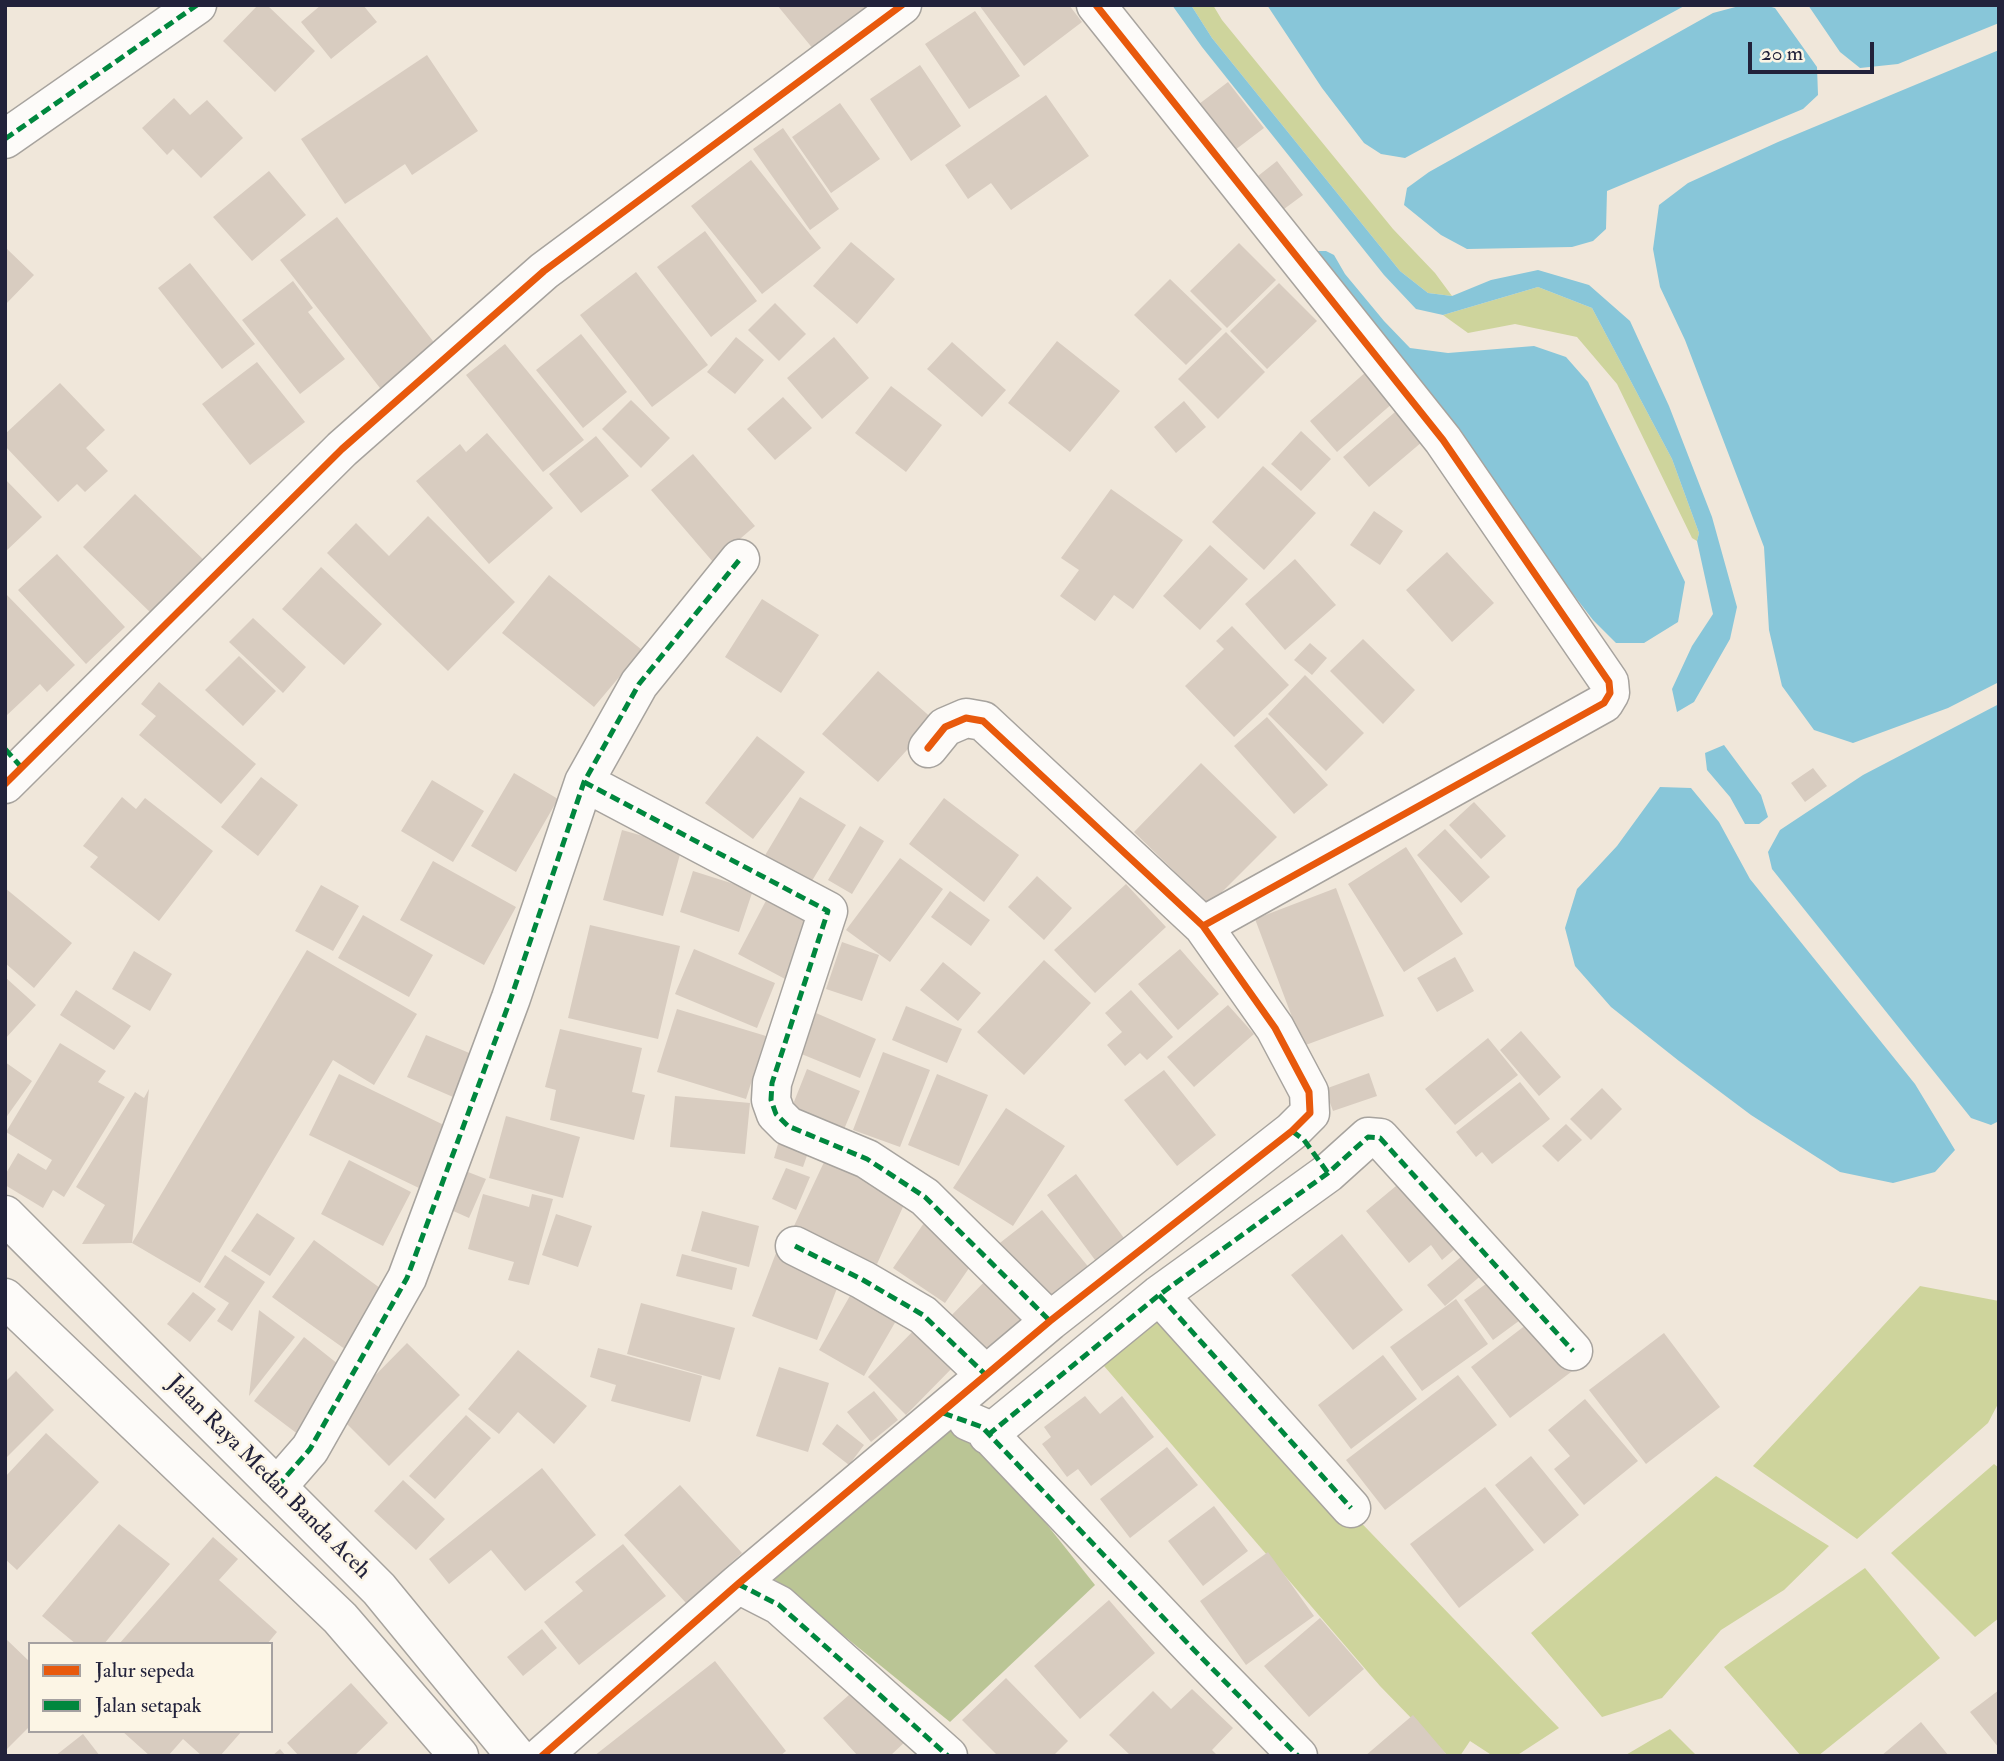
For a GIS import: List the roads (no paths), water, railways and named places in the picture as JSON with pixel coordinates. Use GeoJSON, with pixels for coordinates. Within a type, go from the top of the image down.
{"type":"FeatureCollection","features":[{"type":"Feature","properties":{"kind":"main road"},"geometry":{"type":"LineString","coordinates":[[5,139],[197,5]]}},
{"type":"Feature","properties":{"kind":"main road"},"geometry":{"type":"LineString","coordinates":[[11,767],[342,449],[544,271],[902,5]]}},
{"type":"Feature","properties":{"kind":"main road"},"geometry":{"type":"LineString","coordinates":[[1096,5],[1443,440],[1609,682],[1610,693],[1604,703],[1203,926]]}},
{"type":"Feature","properties":{"kind":"main road"},"geometry":{"type":"LineString","coordinates":[[277,1488],[310,1449],[407,1278],[511,998],[584,782],[639,684],[740,559]]}},
{"type":"Feature","properties":{"kind":"main road"},"geometry":{"type":"LineString","coordinates":[[542,1756],[759,1594],[969,1424],[1159,1295],[1312,1153],[1309,1093],[1275,1028],[1203,926],[982,721],[966,718],[945,727],[928,748]]}},
{"type":"Feature","properties":{"kind":"main road"},"geometry":{"type":"LineString","coordinates":[[584,782],[828,911],[772,1083],[771,1100],[776,1114],[788,1126],[867,1159],[925,1197],[1049,1321]]}},
{"type":"Feature","properties":{"kind":"main road"},"geometry":{"type":"LineString","coordinates":[[969,1424],[986,1375],[1049,1321],[1312,1153],[1368,1137],[1380,1138],[1573,1351]]}},
{"type":"Feature","properties":{"kind":"main road","name":"Jalan Raya Medan Banda Aceh"},"geometry":{"type":"LineString","coordinates":[[5,1215],[379,1589],[516,1756]]}},
{"type":"Feature","properties":{"kind":"main road"},"geometry":{"type":"LineString","coordinates":[[795,1246],[863,1280],[923,1315],[986,1375]]}},
{"type":"Feature","properties":{"kind":"main road"},"geometry":{"type":"LineString","coordinates":[[5,1290],[38,1249]]}},
{"type":"Feature","properties":{"kind":"main road"},"geometry":{"type":"LineString","coordinates":[[1159,1295],[1351,1508]]}},
{"type":"Feature","properties":{"kind":"main road"},"geometry":{"type":"LineString","coordinates":[[5,1298],[340,1618],[459,1756]]}},
{"type":"Feature","properties":{"kind":"main road"},"geometry":{"type":"LineString","coordinates":[[969,1424],[1298,1756]]}},
{"type":"Feature","properties":{"kind":"main road"},"geometry":{"type":"LineString","coordinates":[[340,1618],[379,1589]]}},
{"type":"Feature","properties":{"kind":"main road"},"geometry":{"type":"LineString","coordinates":[[759,1594],[948,1756]]}},
{"type":"Feature","properties":{"kind":"water"},"geometry":{"type":"Polygon","coordinates":[[[1172,5],[1191,5],[1212,38],[1400,271],[1428,293],[1452,296],[1491,280],[1538,270],[1589,285],[1630,321],[1669,406],[1712,517],[1737,607],[1730,639],[1694,702],[1677,712],[1672,689],[1692,646],[1713,614],[1697,541],[1699,533],[1672,459],[1592,308],[1538,287],[1443,315],[1416,309],[1384,275],[1202,47],[1172,5]]]}},
{"type":"Feature","properties":{"kind":"water"},"geometry":{"type":"Polygon","coordinates":[[[1267,5],[1686,5],[1405,158],[1381,154],[1364,143],[1322,88],[1267,5]]]}},
{"type":"Feature","properties":{"kind":"water"},"geometry":{"type":"Polygon","coordinates":[[[1743,5],[1775,8],[1817,67],[1818,95],[1803,109],[1607,191],[1606,229],[1593,241],[1572,247],[1467,249],[1441,235],[1404,205],[1407,188],[1429,172],[1713,13],[1743,5]]]}},
{"type":"Feature","properties":{"kind":"water"},"geometry":{"type":"Polygon","coordinates":[[[1808,5],[1999,5],[1999,23],[1898,64],[1860,68],[1840,52],[1808,5]]]}},
{"type":"Feature","properties":{"kind":"water"},"geometry":{"type":"Polygon","coordinates":[[[1999,50],[1999,682],[1948,708],[1853,743],[1814,730],[1782,686],[1769,630],[1764,547],[1685,340],[1660,287],[1653,249],[1659,205],[1688,183],[1778,142],[1999,50]]]}},
{"type":"Feature","properties":{"kind":"water"},"geometry":{"type":"Polygon","coordinates":[[[1316,251],[1326,251],[1334,255],[1345,274],[1410,348],[1448,353],[1534,346],[1566,357],[1588,382],[1685,582],[1678,622],[1644,643],[1616,643],[1593,620],[1327,276],[1316,251]]]}},
{"type":"Feature","properties":{"kind":"water"},"geometry":{"type":"Polygon","coordinates":[[[1999,704],[1999,1121],[1991,1125],[1971,1118],[1772,869],[1768,852],[1780,830],[1863,775],[1999,704]]]}},
{"type":"Feature","properties":{"kind":"water"},"geometry":{"type":"Polygon","coordinates":[[[1724,745],[1761,795],[1768,817],[1759,824],[1745,824],[1730,797],[1707,770],[1705,753],[1724,745]]]}},
{"type":"Feature","properties":{"kind":"water"},"geometry":{"type":"Polygon","coordinates":[[[1660,787],[1691,788],[1719,822],[1750,879],[1915,1084],[1955,1150],[1935,1172],[1893,1183],[1840,1172],[1751,1115],[1679,1061],[1611,1007],[1575,966],[1565,928],[1577,889],[1617,846],[1660,787]]]}}]}
